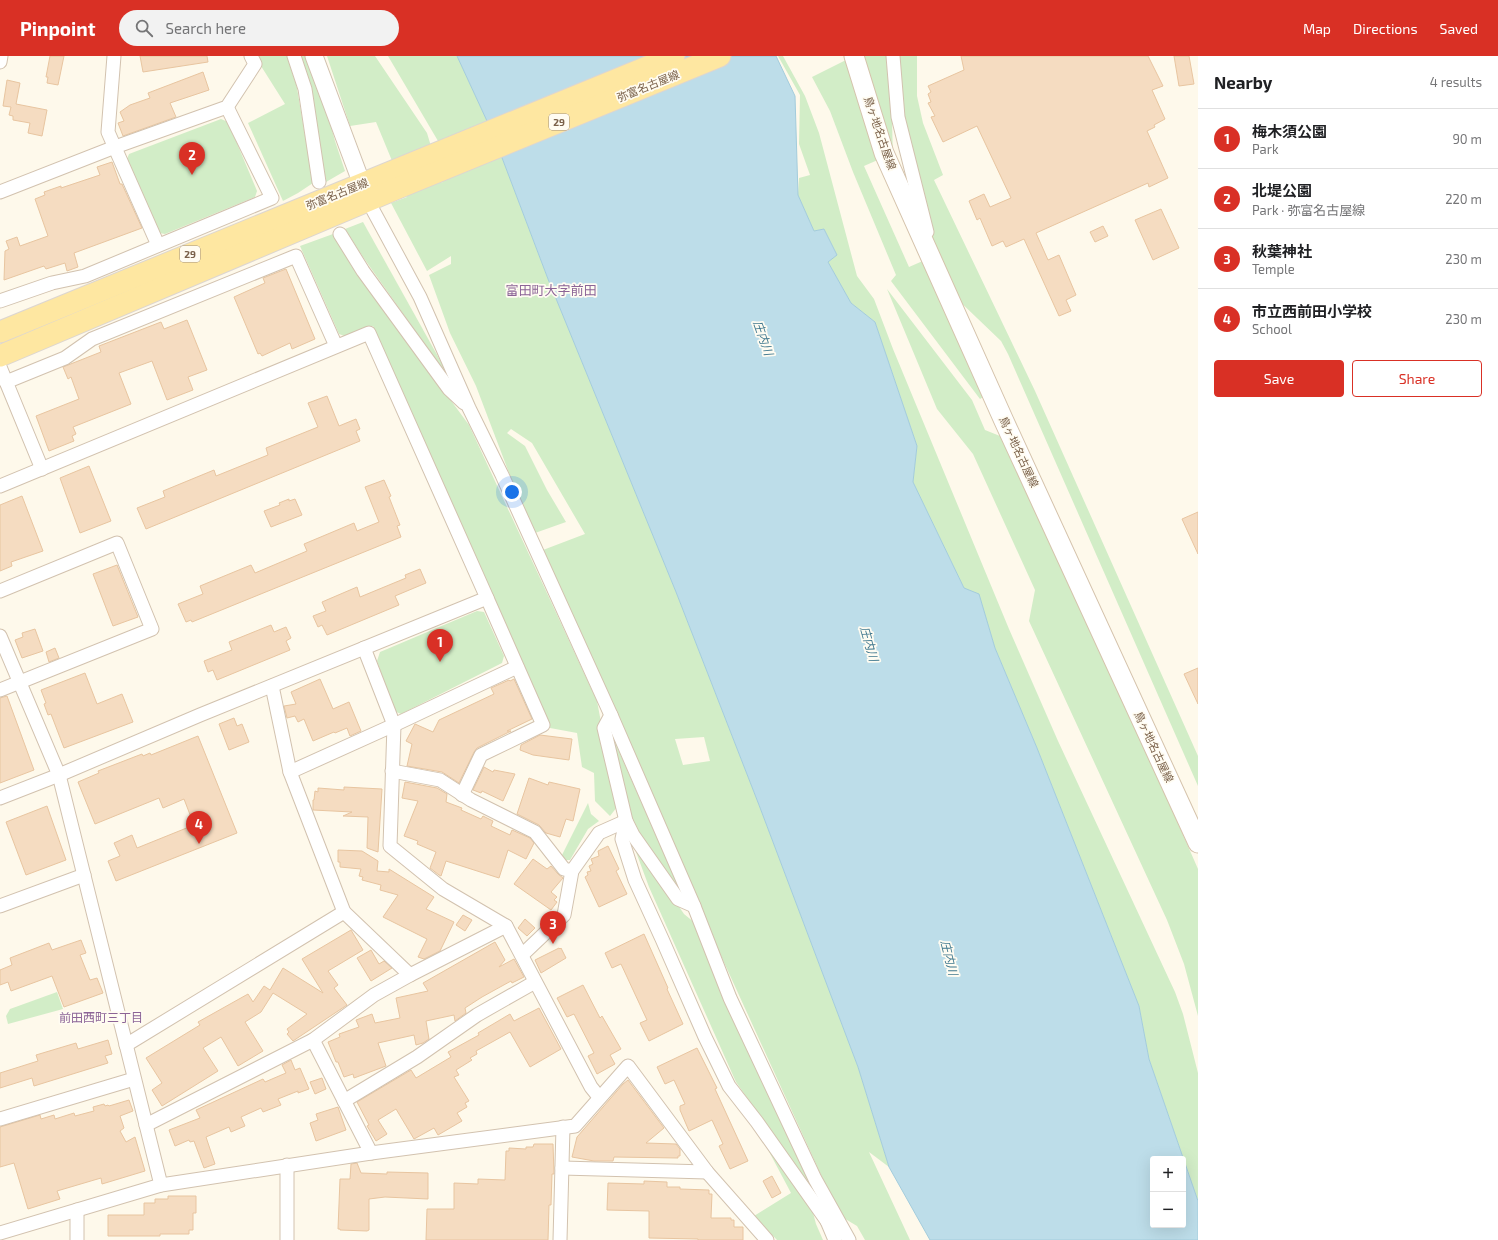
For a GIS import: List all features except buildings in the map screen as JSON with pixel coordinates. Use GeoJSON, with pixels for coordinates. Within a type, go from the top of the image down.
{"type":"FeatureCollection","features":[{"type":"Feature","properties":{"kind":"main road","name":"弥富名古屋線"},"geometry":{"type":"LineString","coordinates":[[0,356],[370,187],[674,56]]}},
{"type":"Feature","properties":{"kind":"main road","name":"弥富名古屋線"},"geometry":{"type":"LineString","coordinates":[[0,332],[370,187],[398,188],[720,56]]}},
{"type":"Feature","properties":{"kind":"main road","name":"鳥ヶ地名古屋線"},"geometry":{"type":"LineString","coordinates":[[854,56],[884,153],[1004,421],[1198,842]]}},
{"type":"Feature","properties":{"kind":"street"},"geometry":{"type":"LineString","coordinates":[[0,62],[1,56]]}},
{"type":"Feature","properties":{"kind":"street"},"geometry":{"type":"LineString","coordinates":[[114,56],[108,132],[158,245]]}},
{"type":"Feature","properties":{"kind":"street"},"geometry":{"type":"LineString","coordinates":[[0,192],[115,147],[227,107],[255,64],[251,56]]}},
{"type":"Feature","properties":{"kind":"street"},"geometry":{"type":"LineString","coordinates":[[294,56],[304,89],[319,182]]}},
{"type":"Feature","properties":{"kind":"street"},"geometry":{"type":"LineString","coordinates":[[314,56],[370,187],[469,408],[502,475],[611,715],[694,906],[730,998],[815,1179],[831,1219],[835,1240]]}},
{"type":"Feature","properties":{"kind":"street"},"geometry":{"type":"LineString","coordinates":[[893,56],[898,117],[936,268]]}},
{"type":"Feature","properties":{"kind":"street"},"geometry":{"type":"LineString","coordinates":[[0,301],[52,282],[85,276],[272,198],[227,107]]}},
{"type":"Feature","properties":{"kind":"street"},"geometry":{"type":"LineString","coordinates":[[340,234],[363,271],[444,382],[469,408]]}},
{"type":"Feature","properties":{"kind":"street"},"geometry":{"type":"LineString","coordinates":[[6,382],[65,358],[92,340],[296,256],[336,346]]}},
{"type":"Feature","properties":{"kind":"street"},"geometry":{"type":"LineString","coordinates":[[0,486],[369,333],[543,725],[481,755],[462,795]]}},
{"type":"Feature","properties":{"kind":"street"},"geometry":{"type":"LineString","coordinates":[[0,368],[42,469]]}},
{"type":"Feature","properties":{"kind":"street"},"geometry":{"type":"LineString","coordinates":[[0,592],[117,543],[152,629],[0,690]]}},
{"type":"Feature","properties":{"kind":"street"},"geometry":{"type":"LineString","coordinates":[[0,798],[487,598]]}},
{"type":"Feature","properties":{"kind":"street"},"geometry":{"type":"LineString","coordinates":[[0,636],[59,775],[161,1185]]}},
{"type":"Feature","properties":{"kind":"street"},"geometry":{"type":"LineString","coordinates":[[364,648],[394,725],[390,846],[443,889],[506,926],[591,1087],[599,1097]]}},
{"type":"Feature","properties":{"kind":"street"},"geometry":{"type":"LineString","coordinates":[[290,772],[517,667]]}},
{"type":"Feature","properties":{"kind":"street"},"geometry":{"type":"LineString","coordinates":[[272,686],[290,772],[344,912],[410,975]]}},
{"type":"Feature","properties":{"kind":"street"},"geometry":{"type":"LineString","coordinates":[[611,715],[604,728],[626,821],[633,835],[678,899],[694,906]]}},
{"type":"Feature","properties":{"kind":"street"},"geometry":{"type":"LineString","coordinates":[[392,771],[440,780],[471,800],[535,832],[564,869],[572,871]]}},
{"type":"Feature","properties":{"kind":"street"},"geometry":{"type":"LineString","coordinates":[[522,954],[564,915],[572,871],[599,833],[626,821]]}},
{"type":"Feature","properties":{"kind":"street"},"geometry":{"type":"LineString","coordinates":[[626,821],[622,840],[635,880],[705,1037],[729,1086],[831,1219],[849,1240]]}},
{"type":"Feature","properties":{"kind":"street"},"geometry":{"type":"LineString","coordinates":[[0,906],[84,875]]}},
{"type":"Feature","properties":{"kind":"street"},"geometry":{"type":"LineString","coordinates":[[126,1045],[344,912]]}},
{"type":"Feature","properties":{"kind":"street"},"geometry":{"type":"LineString","coordinates":[[146,1124],[313,1040],[374,995],[506,926]]}},
{"type":"Feature","properties":{"kind":"street"},"geometry":{"type":"LineString","coordinates":[[344,1101],[417,1057],[477,1015],[535,982]]}},
{"type":"Feature","properties":{"kind":"street"},"geometry":{"type":"LineString","coordinates":[[313,1040],[371,1153]]}},
{"type":"Feature","properties":{"kind":"street"},"geometry":{"type":"LineString","coordinates":[[0,1234],[161,1185],[286,1165],[575,1126],[599,1097],[628,1066],[707,1172],[767,1240]]}},
{"type":"Feature","properties":{"kind":"street"},"geometry":{"type":"LineString","coordinates":[[0,1119],[134,1078]]}},
{"type":"Feature","properties":{"kind":"street"},"geometry":{"type":"LineString","coordinates":[[560,1240],[563,1128]]}},
{"type":"Feature","properties":{"kind":"street"},"geometry":{"type":"LineString","coordinates":[[286,1165],[286,1240]]}},
{"type":"Feature","properties":{"kind":"street"},"geometry":{"type":"LineString","coordinates":[[562,1168],[707,1172]]}},
{"type":"Feature","properties":{"kind":"street"},"geometry":{"type":"LineString","coordinates":[[77,1210],[77,1240]]}},
{"type":"Feature","properties":{"kind":"green space"},"geometry":{"type":"Polygon","coordinates":[[[257,56],[288,56],[295,76],[313,183],[283,201],[248,123],[285,104],[261,66],[257,56]]]}},
{"type":"Feature","properties":{"kind":"green space"},"geometry":{"type":"Polygon","coordinates":[[[301,56],[310,56],[316,70],[335,141],[345,171],[326,182],[311,89],[301,56]]]}},
{"type":"Feature","properties":{"kind":"green space"},"geometry":{"type":"Polygon","coordinates":[[[327,56],[375,56],[427,133],[442,183],[448,158],[388,56],[457,56],[493,134],[548,279],[676,592],[759,805],[858,1067],[889,1167],[869,1152],[910,1240],[865,1240],[857,1226],[842,1217],[822,1177],[686,879],[543,550],[585,534],[532,443],[511,429],[507,433],[525,446],[547,490],[566,522],[535,533],[514,486],[476,386],[450,333],[429,275],[451,264],[451,256],[427,271],[391,203],[407,197],[376,122],[350,126],[327,56]],[[704,737],[675,739],[683,765],[710,761],[704,737]]]}},
{"type":"Feature","properties":{"kind":"green space"},"geometry":{"type":"Polygon","coordinates":[[[778,56],[783,56],[805,96],[819,133],[857,276],[874,299],[893,349],[1009,629],[1058,741],[1175,992],[1183,1014],[1198,1073],[1198,1201],[1186,1166],[1186,1156],[1182,1156],[1149,1059],[1139,1006],[1037,748],[995,648],[979,595],[964,588],[913,482],[917,446],[875,322],[851,303],[828,262],[837,255],[824,229],[814,231],[798,195],[799,178],[810,175],[799,144],[800,95],[778,56]]]}},
{"type":"Feature","properties":{"kind":"green space"},"geometry":{"type":"Polygon","coordinates":[[[862,56],[886,56],[892,121],[893,158],[862,56]]]}},
{"type":"Feature","properties":{"kind":"green space"},"geometry":{"type":"Polygon","coordinates":[[[899,56],[917,56],[917,96],[923,123],[943,175],[934,180],[1035,391],[1198,756],[1198,786],[1008,354],[1001,341],[953,295],[938,260],[904,119],[899,56]]]}},
{"type":"Feature","properties":{"kind":"green space"},"geometry":{"type":"Polygon","coordinates":[[[850,58],[880,159],[864,166],[909,267],[925,260],[983,397],[980,399],[891,281],[896,275],[853,172],[830,111],[812,77],[850,58]]]}},
{"type":"Feature","properties":{"kind":"green space"},"geometry":{"type":"Polygon","coordinates":[[[221,119],[228,122],[257,191],[255,197],[165,234],[159,233],[127,159],[129,154],[221,119]]]}},
{"type":"Feature","properties":{"kind":"green space"},"geometry":{"type":"Polygon","coordinates":[[[363,222],[455,387],[363,257],[345,229],[363,222]]]}},
{"type":"Feature","properties":{"kind":"green space"},"geometry":{"type":"Polygon","coordinates":[[[333,234],[359,276],[469,425],[597,701],[617,807],[610,816],[595,801],[594,773],[582,767],[577,733],[550,728],[373,326],[347,337],[339,334],[300,246],[333,234]]]}},
{"type":"Feature","properties":{"kind":"green space"},"geometry":{"type":"Polygon","coordinates":[[[887,289],[972,400],[985,430],[1000,436],[1151,762],[1198,869],[1198,1016],[1184,964],[1167,920],[1029,621],[1035,590],[973,454],[937,409],[887,289]]]}},
{"type":"Feature","properties":{"kind":"green space"},"geometry":{"type":"Polygon","coordinates":[[[477,611],[484,612],[504,656],[502,663],[401,714],[394,711],[377,661],[380,652],[477,611]]]}},
{"type":"Feature","properties":{"kind":"green space"},"geometry":{"type":"Polygon","coordinates":[[[610,731],[682,895],[628,818],[610,731]]]}},
{"type":"Feature","properties":{"kind":"green space"},"geometry":{"type":"Polygon","coordinates":[[[588,803],[591,814],[599,821],[588,829],[570,860],[564,860],[561,857],[588,803]]]}},
{"type":"Feature","properties":{"kind":"green space"},"geometry":{"type":"Polygon","coordinates":[[[629,833],[684,914],[695,923],[783,1126],[820,1202],[736,1082],[649,887],[629,833]]]}},
{"type":"Feature","properties":{"kind":"green space"},"geometry":{"type":"Polygon","coordinates":[[[57,992],[63,1009],[8,1024],[6,1016],[10,1009],[57,992]]]}},
{"type":"Feature","properties":{"kind":"green space"},"geometry":{"type":"Polygon","coordinates":[[[765,1144],[812,1209],[816,1224],[823,1240],[777,1240],[754,1216],[791,1193],[765,1144]]]}},
{"type":"Feature","properties":{"kind":"water","name":"庄内川"},"geometry":{"type":"Polygon","coordinates":[[[457,56],[776,56],[795,96],[798,195],[814,231],[824,229],[837,255],[828,262],[851,303],[875,322],[917,446],[913,482],[964,588],[979,594],[995,648],[1037,748],[1139,1006],[1149,1059],[1182,1156],[1150,1156],[1150,1228],[1186,1228],[1186,1166],[1198,1201],[1198,1240],[930,1240],[889,1167],[858,1067],[759,805],[676,592],[548,279],[493,134],[457,56]]]}},
{"type":"Feature","properties":{"kind":"place","name":"北堤公園"},"geometry":{"type":"Point","coordinates":[192,175]}},
{"type":"Feature","properties":{"kind":"place","name":"梅木須公園"},"geometry":{"type":"Point","coordinates":[440,662]}},
{"type":"Feature","properties":{"kind":"place","name":"市立西前田小学校"},"geometry":{"type":"Point","coordinates":[199,844]}},
{"type":"Feature","properties":{"kind":"place","name":"秋葉神社"},"geometry":{"type":"Point","coordinates":[553,944]}},
{"type":"Feature","properties":{"kind":"district","name":"富田町大字前田"},"geometry":{"type":"Point","coordinates":[551,290]}},
{"type":"Feature","properties":{"kind":"district","name":"前田西町三丁目"},"geometry":{"type":"Point","coordinates":[101,1018]}}]}
